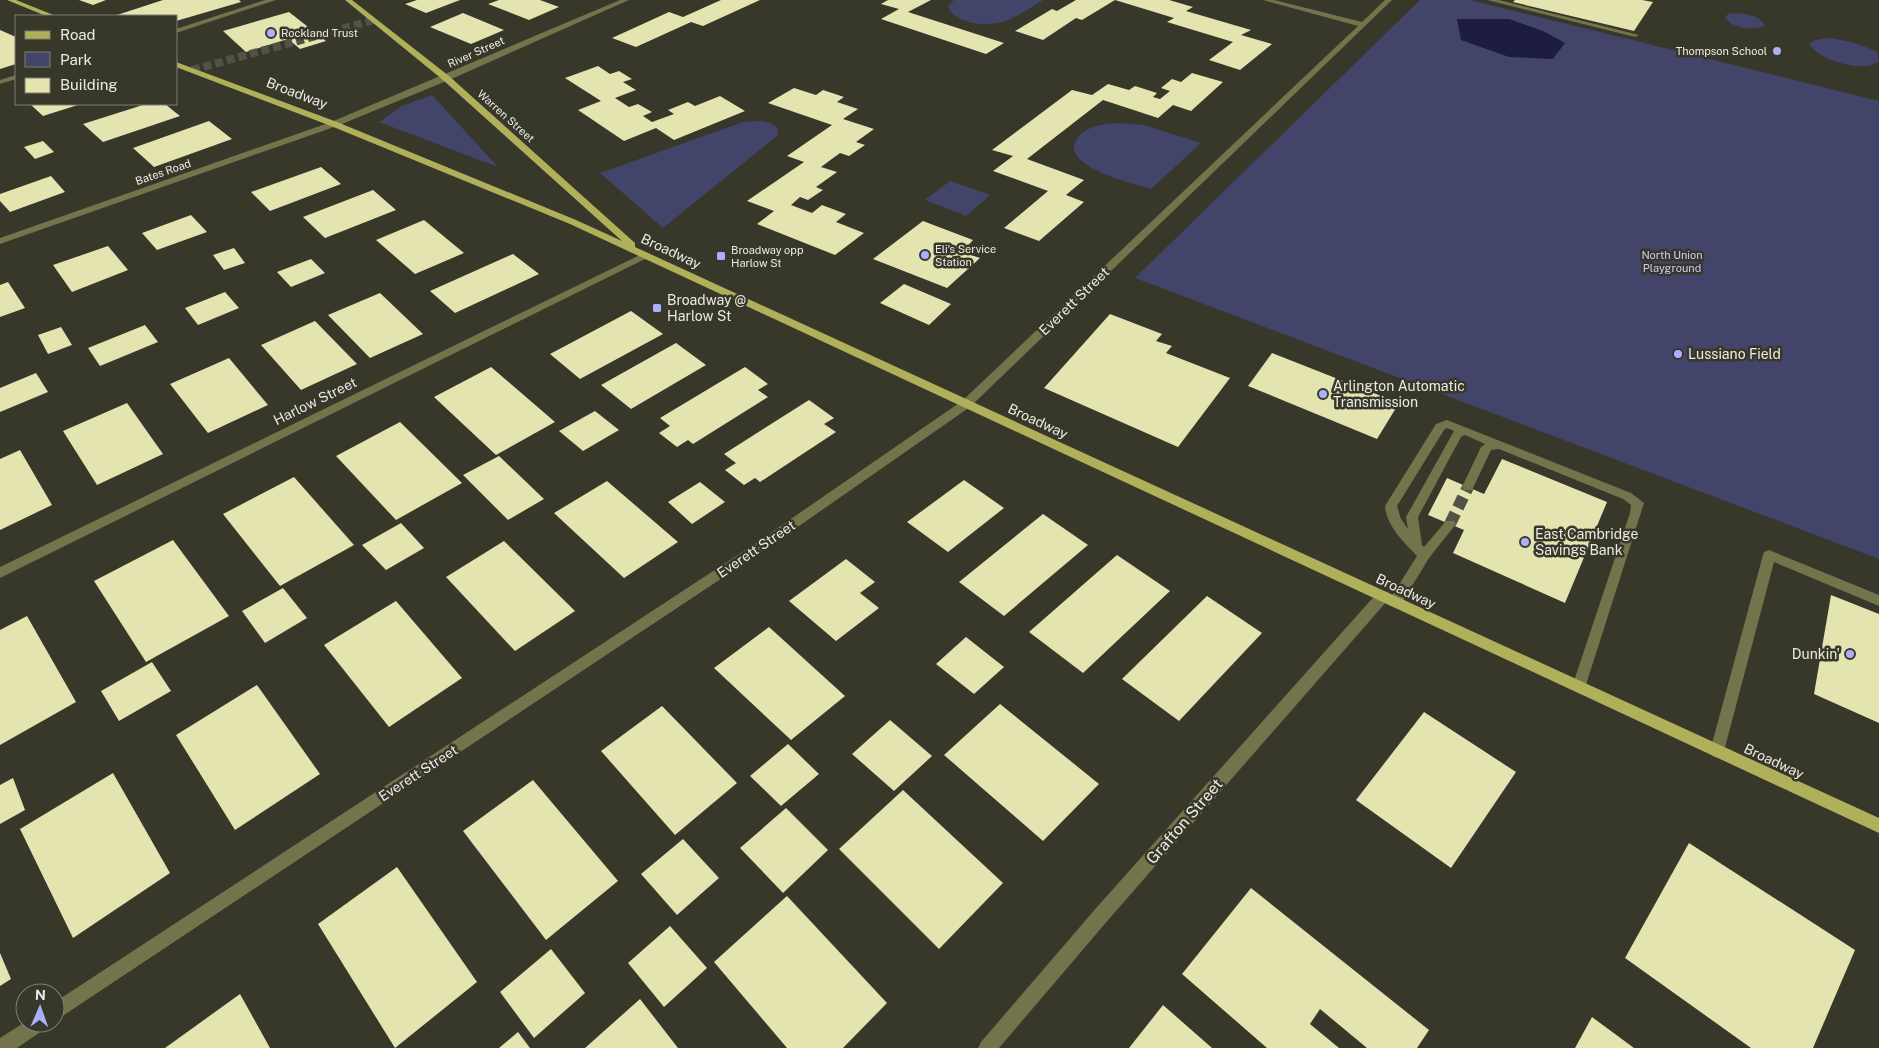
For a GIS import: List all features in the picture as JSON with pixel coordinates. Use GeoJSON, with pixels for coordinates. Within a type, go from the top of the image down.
{"type":"FeatureCollection","features":[{"type":"Feature","properties":{"kind":"main road"},"geometry":{"type":"LineString","coordinates":[[10,0],[49,15]]}},
{"type":"Feature","properties":{"kind":"main road","name":"Warren Street"},"geometry":{"type":"LineString","coordinates":[[348,0],[446,78],[644,256]]}},
{"type":"Feature","properties":{"kind":"main road","name":"Broadway"},"geometry":{"type":"LineString","coordinates":[[178,65],[334,124],[512,196],[1879,826]]}},
{"type":"Feature","properties":{"kind":"street"},"geometry":{"type":"LineString","coordinates":[[178,30],[273,0]]}},
{"type":"Feature","properties":{"kind":"street","name":"River Street"},"geometry":{"type":"LineString","coordinates":[[334,124],[626,0]]}},
{"type":"Feature","properties":{"kind":"street"},"geometry":{"type":"LineString","coordinates":[[1266,0],[1364,26]]}},
{"type":"Feature","properties":{"kind":"street","name":"Everett Street"},"geometry":{"type":"LineString","coordinates":[[65,1005],[761,546],[966,404],[1364,26],[1389,0]]}},
{"type":"Feature","properties":{"kind":"street"},"geometry":{"type":"LineString","coordinates":[[1490,0],[1635,35]]}},
{"type":"Feature","properties":{"kind":"street"},"geometry":{"type":"LineString","coordinates":[[0,82],[15,77]]}},
{"type":"Feature","properties":{"kind":"street","name":"Bates Road"},"geometry":{"type":"LineString","coordinates":[[0,242],[334,124]]}},
{"type":"Feature","properties":{"kind":"street","name":"Harlow Street"},"geometry":{"type":"LineString","coordinates":[[0,574],[644,256]]}},
{"type":"Feature","properties":{"kind":"street"},"geometry":{"type":"LineString","coordinates":[[1420,551],[1396,524],[1391,515],[1391,506],[1440,427],[1447,424],[1627,496],[1638,503],[1579,687]]}},
{"type":"Feature","properties":{"kind":"street"},"geometry":{"type":"LineString","coordinates":[[1420,551],[1412,517],[1457,434],[1466,431]]}},
{"type":"Feature","properties":{"kind":"street"},"geometry":{"type":"LineString","coordinates":[[1468,488],[1487,447],[1500,445]]}},
{"type":"Feature","properties":{"kind":"street","name":"Grafton Street"},"geometry":{"type":"LineString","coordinates":[[987,1048],[1116,898],[1389,599],[1420,551],[1450,524]]}},
{"type":"Feature","properties":{"kind":"street"},"geometry":{"type":"LineString","coordinates":[[1717,751],[1770,556],[1879,601]]}},
{"type":"Feature","properties":{"kind":"street"},"geometry":{"type":"LineString","coordinates":[[1,1048],[24,1033]]}},
{"type":"Feature","properties":{"kind":"green space"},"geometry":{"type":"Polygon","coordinates":[[[954,0],[1043,0],[1008,20],[983,24],[958,18],[948,6],[954,0]]]}},
{"type":"Feature","properties":{"kind":"green space","name":"North Union Playground"},"geometry":{"type":"Polygon","coordinates":[[[1420,0],[1470,0],[1879,101],[1879,559],[1135,278],[1420,0]]]}},
{"type":"Feature","properties":{"kind":"green space"},"geometry":{"type":"Polygon","coordinates":[[[1736,13],[1756,17],[1765,25],[1755,28],[1743,28],[1732,24],[1725,17],[1728,14],[1736,13]]]}},
{"type":"Feature","properties":{"kind":"green space"},"geometry":{"type":"Polygon","coordinates":[[[1828,38],[1871,49],[1877,52],[1879,61],[1872,65],[1853,66],[1831,60],[1814,50],[1809,44],[1815,40],[1828,38]]]}},
{"type":"Feature","properties":{"kind":"green space"},"geometry":{"type":"Polygon","coordinates":[[[432,95],[498,167],[379,122],[402,106],[432,95]]]}},
{"type":"Feature","properties":{"kind":"green space"},"geometry":{"type":"Polygon","coordinates":[[[756,121],[774,125],[778,129],[777,136],[663,228],[600,173],[743,122],[756,121]]]}},
{"type":"Feature","properties":{"kind":"green space"},"geometry":{"type":"Polygon","coordinates":[[[1115,123],[1144,125],[1201,143],[1151,189],[1101,172],[1078,158],[1074,149],[1080,135],[1094,127],[1115,123]]]}},
{"type":"Feature","properties":{"kind":"green space"},"geometry":{"type":"Polygon","coordinates":[[[950,181],[990,195],[966,216],[925,200],[950,181]]]}},
{"type":"Feature","properties":{"kind":"shaded area"},"geometry":{"type":"Polygon","coordinates":[[[1457,19],[1509,19],[1543,31],[1565,43],[1553,59],[1509,57],[1461,40],[1457,19]]]}},
{"type":"Feature","properties":{"kind":"building"},"geometry":{"type":"Polygon","coordinates":[[[79,0],[106,0],[93,5],[79,0]]]}},
{"type":"Feature","properties":{"kind":"building"},"geometry":{"type":"Polygon","coordinates":[[[163,0],[239,0],[241,2],[178,20],[178,15],[117,15],[163,0]]]}},
{"type":"Feature","properties":{"kind":"building"},"geometry":{"type":"Polygon","coordinates":[[[417,0],[460,0],[426,13],[405,4],[417,0]]]}},
{"type":"Feature","properties":{"kind":"building"},"geometry":{"type":"Polygon","coordinates":[[[499,0],[540,0],[559,7],[529,20],[488,4],[499,0]]]}},
{"type":"Feature","properties":{"kind":"building"},"geometry":{"type":"Polygon","coordinates":[[[721,0],[760,0],[703,26],[691,22],[636,47],[612,38],[669,12],[683,17],[721,0]]]}},
{"type":"Feature","properties":{"kind":"building"},"geometry":{"type":"Polygon","coordinates":[[[888,0],[931,0],[908,12],[1004,43],[986,54],[881,19],[899,9],[881,4],[888,0]]]}},
{"type":"Feature","properties":{"kind":"building"},"geometry":{"type":"Polygon","coordinates":[[[1076,0],[1115,0],[1082,20],[1076,18],[1043,40],[1015,31],[1052,9],[1057,11],[1076,0]]]}},
{"type":"Feature","properties":{"kind":"building"},"geometry":{"type":"Polygon","coordinates":[[[1115,0],[1169,0],[1193,7],[1186,11],[1251,30],[1241,35],[1272,44],[1240,70],[1209,60],[1233,42],[1167,22],[1174,18],[1115,0]]]}},
{"type":"Feature","properties":{"kind":"building"},"geometry":{"type":"Polygon","coordinates":[[[1515,0],[1642,0],[1653,2],[1634,31],[1513,2],[1515,0]]]}},
{"type":"Feature","properties":{"kind":"building","name":"Rockland Trust"},"geometry":{"type":"Polygon","coordinates":[[[289,12],[326,41],[300,49],[288,39],[246,52],[223,31],[289,12]]]}},
{"type":"Feature","properties":{"kind":"building"},"geometry":{"type":"Polygon","coordinates":[[[463,13],[504,30],[471,44],[430,27],[463,13]]]}},
{"type":"Feature","properties":{"kind":"building"},"geometry":{"type":"Polygon","coordinates":[[[0,30],[15,37],[15,64],[0,69],[0,30]]]}},
{"type":"Feature","properties":{"kind":"building"},"geometry":{"type":"Polygon","coordinates":[[[598,66],[610,74],[619,71],[632,79],[623,82],[636,90],[615,98],[629,107],[638,104],[652,112],[643,116],[652,122],[674,114],[668,110],[688,102],[695,106],[720,96],[745,111],[674,140],[656,128],[624,141],[578,110],[601,101],[565,78],[598,66]]]}},
{"type":"Feature","properties":{"kind":"building"},"geometry":{"type":"Polygon","coordinates":[[[1192,73],[1223,82],[1191,111],[1173,105],[1158,118],[1103,100],[1027,159],[1084,180],[1066,195],[1084,202],[1039,241],[1004,228],[1048,191],[993,171],[1013,156],[992,150],[1072,90],[1092,95],[1108,84],[1129,90],[1135,86],[1157,93],[1153,97],[1160,99],[1170,91],[1161,88],[1172,79],[1181,82],[1192,73]]]}},
{"type":"Feature","properties":{"kind":"building"},"geometry":{"type":"Polygon","coordinates":[[[794,88],[816,95],[823,90],[844,97],[837,102],[858,109],[843,119],[874,129],[856,142],[865,145],[849,156],[840,153],[821,167],[837,172],[816,187],[823,190],[808,200],[800,197],[791,205],[812,213],[822,205],[846,214],[836,222],[864,233],[835,255],[757,224],[774,211],[747,201],[804,162],[787,156],[832,125],[768,103],[794,88]]]}},
{"type":"Feature","properties":{"kind":"building"},"geometry":{"type":"Polygon","coordinates":[[[31,105],[78,105],[43,116],[31,105]]]}},
{"type":"Feature","properties":{"kind":"building"},"geometry":{"type":"Polygon","coordinates":[[[143,105],[166,105],[180,116],[103,142],[83,124],[143,105]]]}},
{"type":"Feature","properties":{"kind":"building"},"geometry":{"type":"Polygon","coordinates":[[[209,121],[232,139],[154,167],[133,148],[209,121]]]}},
{"type":"Feature","properties":{"kind":"building"},"geometry":{"type":"Polygon","coordinates":[[[43,141],[54,152],[35,159],[24,147],[43,141]]]}},
{"type":"Feature","properties":{"kind":"building"},"geometry":{"type":"Polygon","coordinates":[[[321,167],[341,184],[270,211],[251,192],[321,167]]]}},
{"type":"Feature","properties":{"kind":"building"},"geometry":{"type":"Polygon","coordinates":[[[51,176],[65,192],[10,212],[0,201],[0,194],[51,176]]]}},
{"type":"Feature","properties":{"kind":"building"},"geometry":{"type":"Polygon","coordinates":[[[373,190],[396,210],[325,238],[303,217],[373,190]]]}},
{"type":"Feature","properties":{"kind":"building"},"geometry":{"type":"Polygon","coordinates":[[[191,215],[207,232],[157,250],[142,233],[191,215]]]}},
{"type":"Feature","properties":{"kind":"building"},"geometry":{"type":"Polygon","coordinates":[[[424,220],[464,253],[415,274],[376,240],[424,220]]]}},
{"type":"Feature","properties":{"kind":"building","name":"Eli's Service Station"},"geometry":{"type":"Polygon","coordinates":[[[923,221],[973,240],[962,252],[980,258],[947,288],[873,259],[923,221]]]}},
{"type":"Feature","properties":{"kind":"building"},"geometry":{"type":"Polygon","coordinates":[[[108,246],[128,270],[72,292],[53,265],[108,246]]]}},
{"type":"Feature","properties":{"kind":"building"},"geometry":{"type":"Polygon","coordinates":[[[234,248],[245,263],[224,270],[213,255],[234,248]]]}},
{"type":"Feature","properties":{"kind":"building"},"geometry":{"type":"Polygon","coordinates":[[[513,254],[539,274],[455,313],[430,291],[513,254]]]}},
{"type":"Feature","properties":{"kind":"building"},"geometry":{"type":"Polygon","coordinates":[[[311,259],[325,273],[291,287],[277,272],[311,259]]]}},
{"type":"Feature","properties":{"kind":"building"},"geometry":{"type":"Polygon","coordinates":[[[8,282],[25,308],[0,317],[0,285],[8,282]]]}},
{"type":"Feature","properties":{"kind":"building","name":"Eli's Service Station"},"geometry":{"type":"Polygon","coordinates":[[[904,284],[951,304],[929,325],[880,303],[904,284]]]}},
{"type":"Feature","properties":{"kind":"building"},"geometry":{"type":"Polygon","coordinates":[[[225,292],[239,308],[198,325],[185,308],[225,292]]]}},
{"type":"Feature","properties":{"kind":"building"},"geometry":{"type":"Polygon","coordinates":[[[380,293],[423,334],[370,358],[328,315],[380,293]]]}},
{"type":"Feature","properties":{"kind":"building"},"geometry":{"type":"Polygon","coordinates":[[[631,311],[663,334],[580,379],[550,354],[631,311]]]}},
{"type":"Feature","properties":{"kind":"building"},"geometry":{"type":"Polygon","coordinates":[[[1110,314],[1162,334],[1156,341],[1172,346],[1166,353],[1230,378],[1178,447],[1044,388],[1110,314]]]}},
{"type":"Feature","properties":{"kind":"building"},"geometry":{"type":"Polygon","coordinates":[[[315,321],[357,364],[301,390],[261,345],[315,321]]]}},
{"type":"Feature","properties":{"kind":"building"},"geometry":{"type":"Polygon","coordinates":[[[145,325],[158,342],[100,366],[88,348],[145,325]]]}},
{"type":"Feature","properties":{"kind":"building"},"geometry":{"type":"Polygon","coordinates":[[[61,327],[72,345],[48,354],[38,335],[61,327]]]}},
{"type":"Feature","properties":{"kind":"building"},"geometry":{"type":"Polygon","coordinates":[[[676,343],[706,365],[631,409],[601,385],[676,343]]]}},
{"type":"Feature","properties":{"kind":"building","name":"Arlington Automatic Transmission"},"geometry":{"type":"Polygon","coordinates":[[[1272,353],[1399,403],[1377,439],[1248,386],[1272,353]]]}},
{"type":"Feature","properties":{"kind":"building"},"geometry":{"type":"Polygon","coordinates":[[[229,358],[268,405],[208,433],[170,384],[229,358]]]}},
{"type":"Feature","properties":{"kind":"building"},"geometry":{"type":"Polygon","coordinates":[[[491,367],[555,422],[496,455],[434,397],[491,367]]]}},
{"type":"Feature","properties":{"kind":"building"},"geometry":{"type":"Polygon","coordinates":[[[745,367],[768,384],[758,390],[768,397],[693,444],[688,440],[677,447],[659,433],[670,426],[660,418],[745,367]]]}},
{"type":"Feature","properties":{"kind":"building"},"geometry":{"type":"Polygon","coordinates":[[[36,373],[48,392],[0,412],[0,388],[36,373]]]}},
{"type":"Feature","properties":{"kind":"building"},"geometry":{"type":"Polygon","coordinates":[[[809,400],[834,418],[824,424],[836,432],[760,482],[755,478],[744,485],[725,470],[736,463],[724,454],[809,400]]]}},
{"type":"Feature","properties":{"kind":"building"},"geometry":{"type":"Polygon","coordinates":[[[127,403],[163,454],[97,485],[63,431],[127,403]]]}},
{"type":"Feature","properties":{"kind":"building"},"geometry":{"type":"Polygon","coordinates":[[[595,411],[619,430],[583,451],[559,431],[595,411]]]}},
{"type":"Feature","properties":{"kind":"building"},"geometry":{"type":"Polygon","coordinates":[[[400,422],[462,483],[396,520],[336,456],[400,422]]]}},
{"type":"Feature","properties":{"kind":"building"},"geometry":{"type":"Polygon","coordinates":[[[20,450],[52,505],[0,530],[0,459],[20,450]]]}},
{"type":"Feature","properties":{"kind":"building"},"geometry":{"type":"Polygon","coordinates":[[[499,456],[544,499],[508,520],[463,475],[499,456]]]}},
{"type":"Feature","properties":{"kind":"building","name":"East Cambridge Savings Bank"},"geometry":{"type":"Polygon","coordinates":[[[1502,459],[1607,502],[1565,603],[1453,553],[1464,530],[1428,515],[1447,478],[1484,494],[1502,459]]]}},
{"type":"Feature","properties":{"kind":"building"},"geometry":{"type":"Polygon","coordinates":[[[294,477],[354,545],[280,586],[223,514],[294,477]]]}},
{"type":"Feature","properties":{"kind":"building"},"geometry":{"type":"Polygon","coordinates":[[[964,480],[1004,508],[948,552],[907,522],[964,480]]]}},
{"type":"Feature","properties":{"kind":"building"},"geometry":{"type":"Polygon","coordinates":[[[607,481],[678,542],[624,578],[554,513],[607,481]]]}},
{"type":"Feature","properties":{"kind":"building"},"geometry":{"type":"Polygon","coordinates":[[[700,482],[725,502],[692,524],[668,502],[700,482]]]}},
{"type":"Feature","properties":{"kind":"building"},"geometry":{"type":"Polygon","coordinates":[[[1043,514],[1088,545],[1004,616],[959,582],[1043,514]]]}},
{"type":"Feature","properties":{"kind":"building"},"geometry":{"type":"Polygon","coordinates":[[[401,523],[424,548],[386,570],[362,545],[401,523]]]}},
{"type":"Feature","properties":{"kind":"building"},"geometry":{"type":"Polygon","coordinates":[[[173,540],[229,616],[146,662],[94,581],[173,540]]]}},
{"type":"Feature","properties":{"kind":"building"},"geometry":{"type":"Polygon","coordinates":[[[504,541],[575,611],[515,651],[446,577],[504,541]]]}},
{"type":"Feature","properties":{"kind":"building"},"geometry":{"type":"Polygon","coordinates":[[[1117,555],[1170,591],[1083,673],[1029,632],[1117,555]]]}},
{"type":"Feature","properties":{"kind":"building"},"geometry":{"type":"Polygon","coordinates":[[[846,559],[875,582],[860,593],[879,608],[836,641],[789,601],[846,559]]]}},
{"type":"Feature","properties":{"kind":"building"},"geometry":{"type":"Polygon","coordinates":[[[283,588],[307,618],[265,643],[242,611],[283,588]]]}},
{"type":"Feature","properties":{"kind":"building","name":"Dunkin'"},"geometry":{"type":"Polygon","coordinates":[[[1831,595],[1879,614],[1879,723],[1814,694],[1831,595]]]}},
{"type":"Feature","properties":{"kind":"building"},"geometry":{"type":"Polygon","coordinates":[[[1207,596],[1262,633],[1179,721],[1122,679],[1207,596]]]}},
{"type":"Feature","properties":{"kind":"building"},"geometry":{"type":"Polygon","coordinates":[[[396,601],[462,678],[389,727],[324,645],[396,601]]]}},
{"type":"Feature","properties":{"kind":"building"},"geometry":{"type":"Polygon","coordinates":[[[27,616],[76,702],[0,745],[0,630],[27,616]]]}},
{"type":"Feature","properties":{"kind":"building"},"geometry":{"type":"Polygon","coordinates":[[[769,627],[845,696],[791,740],[714,668],[769,627]]]}},
{"type":"Feature","properties":{"kind":"building"},"geometry":{"type":"Polygon","coordinates":[[[966,637],[1004,667],[974,694],[936,664],[966,637]]]}},
{"type":"Feature","properties":{"kind":"building"},"geometry":{"type":"Polygon","coordinates":[[[152,662],[171,691],[119,721],[101,691],[152,662]]]}},
{"type":"Feature","properties":{"kind":"building"},"geometry":{"type":"Polygon","coordinates":[[[257,685],[320,774],[235,830],[176,735],[257,685]]]}},
{"type":"Feature","properties":{"kind":"building"},"geometry":{"type":"Polygon","coordinates":[[[1000,704],[1099,784],[1043,841],[944,755],[1000,704]]]}},
{"type":"Feature","properties":{"kind":"building"},"geometry":{"type":"Polygon","coordinates":[[[662,706],[737,783],[675,835],[601,751],[662,706]]]}},
{"type":"Feature","properties":{"kind":"building"},"geometry":{"type":"Polygon","coordinates":[[[1424,712],[1516,772],[1451,868],[1356,800],[1424,712]]]}},
{"type":"Feature","properties":{"kind":"building"},"geometry":{"type":"Polygon","coordinates":[[[890,720],[932,756],[894,791],[852,754],[890,720]]]}},
{"type":"Feature","properties":{"kind":"building"},"geometry":{"type":"Polygon","coordinates":[[[788,744],[819,774],[781,806],[750,776],[788,744]]]}},
{"type":"Feature","properties":{"kind":"building"},"geometry":{"type":"Polygon","coordinates":[[[113,773],[170,873],[73,938],[20,829],[113,773]]]}},
{"type":"Feature","properties":{"kind":"building"},"geometry":{"type":"Polygon","coordinates":[[[13,778],[25,810],[0,824],[0,785],[13,778]]]}},
{"type":"Feature","properties":{"kind":"building"},"geometry":{"type":"Polygon","coordinates":[[[533,780],[618,881],[546,940],[463,831],[533,780]]]}},
{"type":"Feature","properties":{"kind":"building"},"geometry":{"type":"Polygon","coordinates":[[[903,790],[1003,883],[939,949],[839,849],[903,790]]]}},
{"type":"Feature","properties":{"kind":"building"},"geometry":{"type":"Polygon","coordinates":[[[786,808],[828,850],[783,893],[740,848],[786,808]]]}},
{"type":"Feature","properties":{"kind":"building"},"geometry":{"type":"Polygon","coordinates":[[[683,839],[719,878],[677,915],[641,874],[683,839]]]}},
{"type":"Feature","properties":{"kind":"building"},"geometry":{"type":"Polygon","coordinates":[[[1689,843],[1855,950],[1813,1048],[1751,1048],[1625,958],[1689,843]]]}},
{"type":"Feature","properties":{"kind":"building"},"geometry":{"type":"Polygon","coordinates":[[[397,867],[477,982],[395,1048],[318,924],[397,867]]]}},
{"type":"Feature","properties":{"kind":"building"},"geometry":{"type":"Polygon","coordinates":[[[1251,888],[1429,1030],[1417,1048],[1367,1048],[1320,1009],[1310,1024],[1339,1048],[1267,1048],[1182,974],[1251,888]]]}},
{"type":"Feature","properties":{"kind":"building"},"geometry":{"type":"Polygon","coordinates":[[[787,896],[887,1003],[843,1048],[787,1048],[714,962],[787,896]]]}},
{"type":"Feature","properties":{"kind":"building"},"geometry":{"type":"Polygon","coordinates":[[[670,926],[707,968],[664,1007],[628,963],[670,926]]]}},
{"type":"Feature","properties":{"kind":"building"},"geometry":{"type":"Polygon","coordinates":[[[551,949],[585,993],[534,1038],[500,992],[551,949]]]}},
{"type":"Feature","properties":{"kind":"building"},"geometry":{"type":"Polygon","coordinates":[[[0,953],[11,979],[0,986],[0,953]]]}},
{"type":"Feature","properties":{"kind":"building"},"geometry":{"type":"Polygon","coordinates":[[[240,994],[270,1048],[165,1048],[240,994]]]}},
{"type":"Feature","properties":{"kind":"building"},"geometry":{"type":"Polygon","coordinates":[[[640,999],[678,1048],[585,1048],[640,999]]]}},
{"type":"Feature","properties":{"kind":"building"},"geometry":{"type":"Polygon","coordinates":[[[1163,1005],[1212,1048],[1129,1048],[1163,1005]]]}},
{"type":"Feature","properties":{"kind":"building"},"geometry":{"type":"Polygon","coordinates":[[[1592,1017],[1634,1048],[1575,1048],[1592,1017]]]}},
{"type":"Feature","properties":{"kind":"building"},"geometry":{"type":"Polygon","coordinates":[[[518,1032],[530,1048],[499,1048],[518,1032]]]}},
{"type":"Feature","properties":{"kind":"tunnel"},"geometry":{"type":"LineString","coordinates":[[192,70],[374,20]]}},
{"type":"Feature","properties":{"kind":"tunnel"},"geometry":{"type":"LineString","coordinates":[[1450,524],[1468,487]]}},
{"type":"Feature","properties":{"kind":"place","name":"Rockland Trust"},"geometry":{"type":"Point","coordinates":[271,33]}},
{"type":"Feature","properties":{"kind":"place","name":"Thompson School"},"geometry":{"type":"Point","coordinates":[1777,51]}},
{"type":"Feature","properties":{"kind":"place","name":"Eli's Service Station"},"geometry":{"type":"Point","coordinates":[925,255]}},
{"type":"Feature","properties":{"kind":"place","name":"Broadway opp Harlow St"},"geometry":{"type":"Point","coordinates":[721,256]}},
{"type":"Feature","properties":{"kind":"place","name":"Broadway @ Harlow St"},"geometry":{"type":"Point","coordinates":[657,308]}},
{"type":"Feature","properties":{"kind":"place","name":"Lussiano Field"},"geometry":{"type":"Point","coordinates":[1678,354]}},
{"type":"Feature","properties":{"kind":"place","name":"Arlington Automatic Transmission"},"geometry":{"type":"Point","coordinates":[1323,394]}},
{"type":"Feature","properties":{"kind":"place","name":"East Cambridge Savings Bank"},"geometry":{"type":"Point","coordinates":[1525,542]}},
{"type":"Feature","properties":{"kind":"place","name":"Dunkin'"},"geometry":{"type":"Point","coordinates":[1850,654]}}]}
